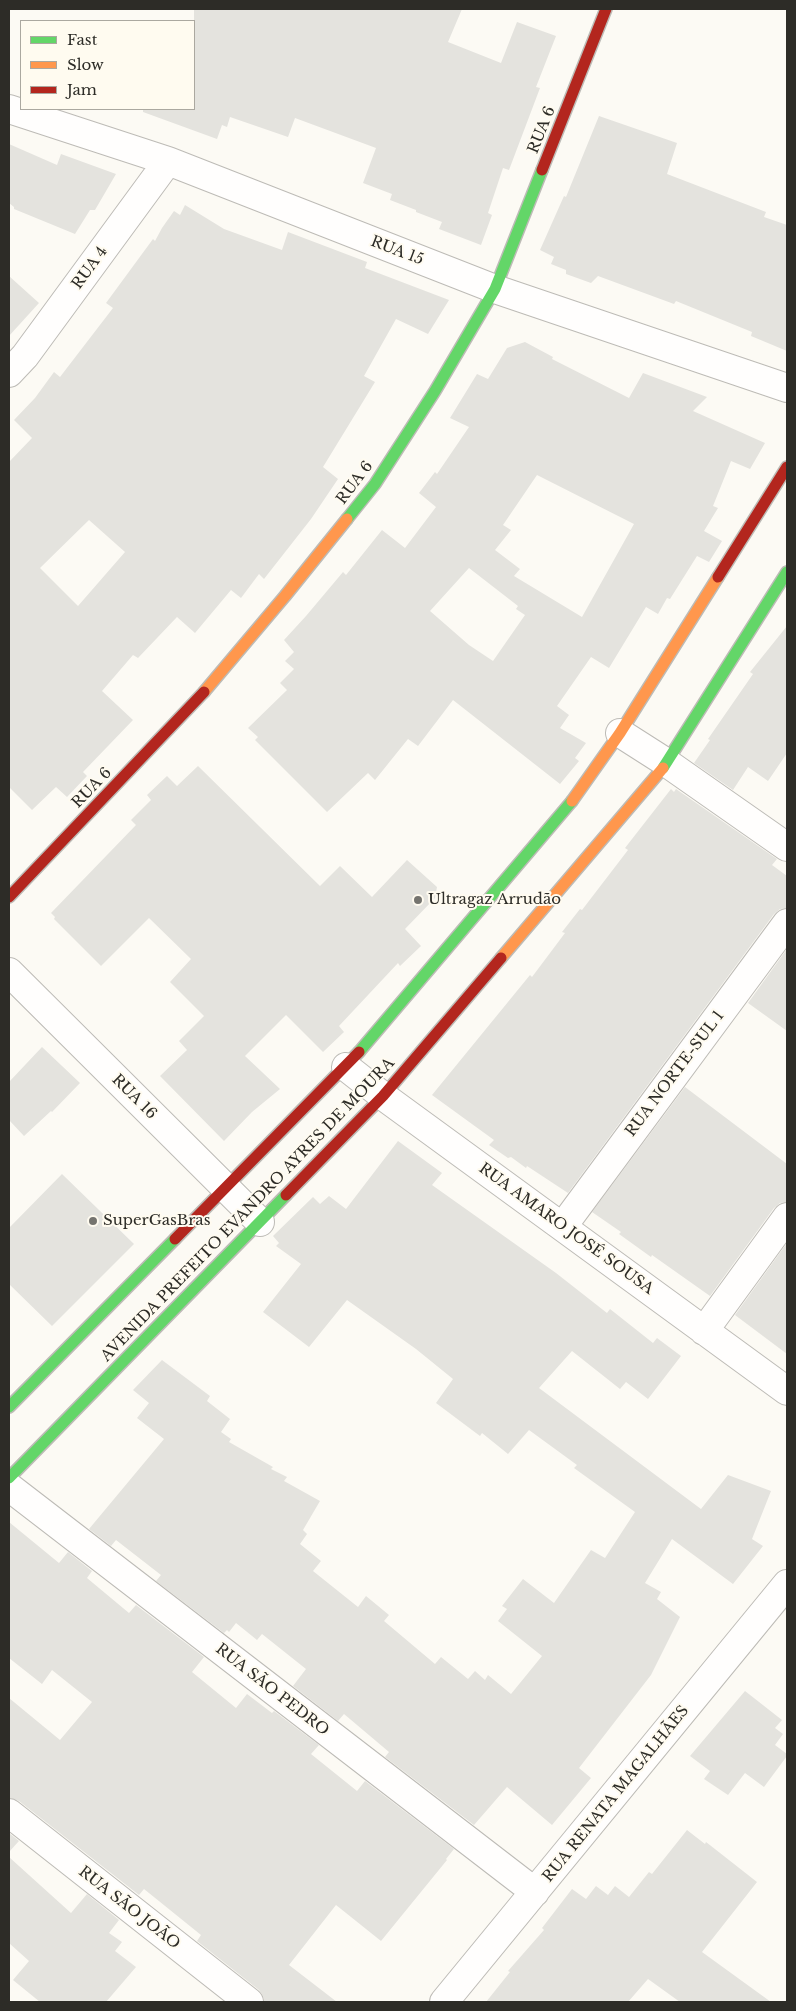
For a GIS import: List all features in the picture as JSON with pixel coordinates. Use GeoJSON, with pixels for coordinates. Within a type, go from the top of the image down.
{"type":"FeatureCollection","features":[{"type":"Feature","properties":{"kind":"street","name":"RUA 6"},"geometry":{"type":"LineString","coordinates":[[9,897],[189,709],[291,588],[375,484],[435,391],[495,289],[606,9]]}},
{"type":"Feature","properties":{"kind":"street","name":"RUA 15"},"geometry":{"type":"LineString","coordinates":[[9,109],[168,161],[495,289],[787,388]]}},
{"type":"Feature","properties":{"kind":"street","name":"RUA 4"},"geometry":{"type":"LineString","coordinates":[[9,373],[25,356],[168,161]]}},
{"type":"Feature","properties":{"kind":"street","name":"AVENIDA PREFEITO EVANDRO AYRES DE MOURA"},"geometry":{"type":"LineString","coordinates":[[9,1407],[346,1067],[581,791],[620,733],[787,467]]}},
{"type":"Feature","properties":{"kind":"street","name":"AVENIDA PREFEITO EVANDRO AYRES DE MOURA"},"geometry":{"type":"LineString","coordinates":[[9,1478],[383,1096],[667,763],[787,572]]}},
{"type":"Feature","properties":{"kind":"street"},"geometry":{"type":"LineString","coordinates":[[620,733],[667,763],[787,847]]}},
{"type":"Feature","properties":{"kind":"street","name":"RUA NORTE-SUL 1"},"geometry":{"type":"LineString","coordinates":[[563,1226],[787,923]]}},
{"type":"Feature","properties":{"kind":"street","name":"RUA 16"},"geometry":{"type":"LineString","coordinates":[[9,972],[260,1222]]}},
{"type":"Feature","properties":{"kind":"street","name":"RUA AMARO JOSÉ SOUSA"},"geometry":{"type":"LineString","coordinates":[[346,1067],[787,1391]]}},
{"type":"Feature","properties":{"kind":"street"},"geometry":{"type":"LineString","coordinates":[[704,1331],[787,1217]]}},
{"type":"Feature","properties":{"kind":"street","name":"RUA SÃO PEDRO"},"geometry":{"type":"LineString","coordinates":[[9,1487],[535,1892]]}},
{"type":"Feature","properties":{"kind":"street","name":"RUA RENATA MAGALHÃES"},"geometry":{"type":"LineString","coordinates":[[444,2002],[787,1584]]}},
{"type":"Feature","properties":{"kind":"street","name":"RUA SÃO JOÃO"},"geometry":{"type":"LineString","coordinates":[[9,1813],[249,2002]]}},
{"type":"Feature","properties":{"kind":"building"},"geometry":{"type":"Polygon","coordinates":[[[194,9],[462,9],[448,42],[501,63],[517,22],[556,36],[536,87],[540,88],[509,170],[503,168],[488,213],[492,215],[481,245],[439,229],[442,222],[390,200],[392,194],[363,183],[376,148],[295,118],[288,137],[230,117],[227,127],[222,125],[217,139],[143,112],[143,110],[195,110],[194,9]]]}},
{"type":"Feature","properties":{"kind":"building"},"geometry":{"type":"Polygon","coordinates":[[[599,116],[677,143],[667,174],[766,212],[764,217],[787,225],[787,351],[751,336],[752,332],[676,301],[674,304],[598,276],[591,283],[566,274],[566,270],[551,264],[554,257],[540,250],[564,196],[566,197],[599,116]]]}},
{"type":"Feature","properties":{"kind":"building"},"geometry":{"type":"Polygon","coordinates":[[[9,144],[57,165],[61,154],[116,174],[95,210],[90,210],[75,234],[14,209],[9,203],[9,144]]]}},
{"type":"Feature","properties":{"kind":"building"},"geometry":{"type":"Polygon","coordinates":[[[185,205],[224,229],[282,250],[288,232],[367,262],[365,268],[449,300],[428,334],[396,319],[364,376],[375,382],[323,467],[338,479],[311,519],[264,579],[259,574],[241,598],[231,590],[195,633],[177,617],[138,658],[133,655],[102,691],[133,720],[83,772],[87,776],[67,797],[56,787],[32,810],[9,787],[9,462],[32,438],[14,420],[35,398],[54,372],[60,377],[113,308],[106,303],[153,239],[155,241],[174,211],[180,215],[185,205]],[[89,520],[40,568],[78,606],[125,552],[89,520]]]}},
{"type":"Feature","properties":{"kind":"building"},"geometry":{"type":"Polygon","coordinates":[[[9,276],[39,303],[9,336],[9,276]]]}},
{"type":"Feature","properties":{"kind":"building"},"geometry":{"type":"Polygon","coordinates":[[[525,342],[553,357],[552,359],[629,398],[643,373],[707,397],[693,411],[765,443],[750,469],[731,461],[713,506],[718,508],[704,531],[722,541],[709,562],[697,556],[670,599],[667,598],[658,614],[646,607],[609,668],[591,657],[557,706],[569,715],[560,728],[586,743],[575,758],[579,761],[560,784],[453,700],[418,746],[408,739],[375,780],[368,773],[327,812],[255,740],[258,737],[248,728],[287,690],[280,683],[294,669],[285,661],[294,652],[284,640],[343,572],[346,575],[382,530],[405,548],[436,507],[419,493],[435,472],[437,474],[469,427],[450,418],[477,374],[488,379],[507,348],[525,342]],[[537,475],[503,525],[511,530],[495,550],[520,569],[514,576],[582,617],[634,524],[537,475]],[[469,568],[430,611],[469,645],[493,661],[525,615],[516,609],[518,606],[469,568]]]}},
{"type":"Feature","properties":{"kind":"building"},"geometry":{"type":"Polygon","coordinates":[[[787,626],[787,753],[768,781],[748,767],[733,790],[694,763],[710,740],[708,739],[753,674],[750,672],[787,626]]]}},
{"type":"Feature","properties":{"kind":"building"},"geometry":{"type":"Polygon","coordinates":[[[198,766],[320,886],[340,866],[372,897],[407,860],[437,887],[435,898],[405,929],[421,946],[400,966],[398,963],[339,1026],[344,1032],[323,1052],[286,1015],[245,1056],[280,1089],[252,1112],[224,1141],[160,1076],[187,1050],[179,1041],[204,1016],[170,982],[191,959],[149,918],[101,966],[54,919],[55,917],[51,913],[136,825],[131,820],[151,800],[147,795],[167,776],[177,786],[198,766]]]}},
{"type":"Feature","properties":{"kind":"building"},"geometry":{"type":"Polygon","coordinates":[[[671,789],[674,792],[676,789],[777,859],[772,865],[787,876],[787,908],[780,909],[774,914],[568,1193],[527,1166],[526,1168],[489,1145],[494,1140],[432,1095],[530,975],[532,977],[565,933],[562,932],[580,909],[582,910],[628,850],[625,848],[671,789]]]}},
{"type":"Feature","properties":{"kind":"building"},"geometry":{"type":"Polygon","coordinates":[[[787,949],[787,1031],[748,1003],[787,949]]]}},
{"type":"Feature","properties":{"kind":"building"},"geometry":{"type":"Polygon","coordinates":[[[42,1047],[80,1083],[52,1112],[24,1136],[9,1120],[9,1082],[42,1047]]]}},
{"type":"Feature","properties":{"kind":"building"},"geometry":{"type":"Polygon","coordinates":[[[685,1087],[787,1164],[787,1202],[780,1203],[774,1208],[710,1296],[652,1255],[651,1257],[619,1234],[621,1232],[592,1212],[685,1087]]]}},
{"type":"Feature","properties":{"kind":"building"},"geometry":{"type":"Polygon","coordinates":[[[398,1141],[442,1173],[432,1185],[556,1273],[607,1313],[610,1309],[653,1343],[657,1338],[681,1356],[648,1399],[626,1382],[620,1389],[572,1351],[539,1388],[701,1509],[728,1475],[771,1491],[752,1539],[763,1546],[733,1584],[672,1539],[645,1583],[661,1592],[657,1599],[680,1617],[651,1675],[579,1768],[591,1778],[552,1825],[507,1787],[474,1825],[385,1757],[389,1752],[344,1714],[338,1721],[293,1686],[306,1669],[262,1634],[257,1640],[236,1623],[229,1632],[227,1630],[224,1633],[156,1581],[161,1575],[116,1540],[111,1546],[89,1529],[164,1439],[137,1418],[149,1403],[133,1390],[162,1360],[210,1396],[207,1401],[230,1419],[221,1432],[231,1439],[229,1442],[273,1467],[271,1469],[287,1477],[284,1481],[320,1501],[303,1530],[307,1534],[300,1544],[321,1561],[313,1571],[358,1607],[366,1596],[389,1615],[384,1621],[435,1664],[441,1657],[468,1679],[475,1671],[485,1680],[488,1675],[511,1694],[542,1656],[498,1621],[507,1609],[502,1606],[523,1579],[554,1603],[591,1550],[605,1558],[635,1512],[574,1468],[577,1465],[529,1430],[508,1454],[482,1433],[480,1436],[436,1403],[453,1379],[416,1349],[347,1300],[309,1347],[263,1312],[301,1264],[276,1246],[279,1243],[273,1236],[313,1197],[320,1204],[329,1196],[346,1209],[398,1141]]]}},
{"type":"Feature","properties":{"kind":"building"},"geometry":{"type":"Polygon","coordinates":[[[62,1174],[134,1244],[52,1326],[9,1284],[9,1228],[62,1174]]]}},
{"type":"Feature","properties":{"kind":"building"},"geometry":{"type":"Polygon","coordinates":[[[787,1243],[787,1354],[735,1315],[787,1243]]]}},
{"type":"Feature","properties":{"kind":"building"},"geometry":{"type":"Polygon","coordinates":[[[9,1522],[59,1563],[68,1552],[92,1571],[87,1578],[129,1613],[136,1605],[204,1657],[192,1672],[236,1708],[247,1694],[272,1713],[274,1711],[319,1745],[311,1754],[357,1791],[365,1781],[454,1849],[381,1941],[336,1905],[289,1965],[337,2002],[264,2002],[259,1990],[197,1941],[201,1935],[144,1889],[139,1895],[19,1801],[9,1798],[9,1698],[60,1740],[92,1702],[52,1670],[42,1684],[9,1658],[9,1522]]]}},
{"type":"Feature","properties":{"kind":"building"},"geometry":{"type":"Polygon","coordinates":[[[745,1691],[782,1720],[775,1728],[783,1734],[775,1745],[787,1756],[764,1787],[745,1773],[728,1795],[704,1779],[710,1771],[690,1756],[745,1691]]]}},
{"type":"Feature","properties":{"kind":"building"},"geometry":{"type":"Polygon","coordinates":[[[687,1830],[705,1844],[706,1842],[757,1882],[702,1952],[771,2002],[680,2002],[648,1979],[628,2002],[486,2002],[510,1972],[508,1971],[544,1930],[542,1928],[572,1889],[586,1899],[596,1886],[608,1895],[615,1886],[629,1897],[649,1872],[652,1874],[687,1830]]]}},
{"type":"Feature","properties":{"kind":"building"},"geometry":{"type":"Polygon","coordinates":[[[9,1833],[19,1841],[9,1852],[9,1833]]]}},
{"type":"Feature","properties":{"kind":"building"},"geometry":{"type":"Polygon","coordinates":[[[9,1857],[71,1913],[87,1894],[119,1920],[109,1933],[122,1942],[115,1951],[136,1967],[106,2002],[40,2002],[13,1980],[29,1961],[9,1943],[9,1857]]]}},
{"type":"Feature","properties":{"kind":"traffic: fast"},"geometry":{"type":"LineString","coordinates":[[347,519],[375,484],[435,391],[495,289],[542,170]]}},
{"type":"Feature","properties":{"kind":"traffic: fast"},"geometry":{"type":"LineString","coordinates":[[663,768],[787,572]]}},
{"type":"Feature","properties":{"kind":"traffic: fast"},"geometry":{"type":"LineString","coordinates":[[359,1052],[572,801]]}},
{"type":"Feature","properties":{"kind":"traffic: fast"},"geometry":{"type":"LineString","coordinates":[[9,1478],[286,1195]]}},
{"type":"Feature","properties":{"kind":"traffic: fast"},"geometry":{"type":"LineString","coordinates":[[9,1407],[175,1239]]}},
{"type":"Feature","properties":{"kind":"traffic: slow"},"geometry":{"type":"LineString","coordinates":[[204,692],[347,519]]}},
{"type":"Feature","properties":{"kind":"traffic: slow"},"geometry":{"type":"LineString","coordinates":[[572,801],[620,733],[718,577]]}},
{"type":"Feature","properties":{"kind":"traffic: slow"},"geometry":{"type":"LineString","coordinates":[[501,958],[663,768]]}},
{"type":"Feature","properties":{"kind":"traffic: jam"},"geometry":{"type":"LineString","coordinates":[[542,170],[606,9]]}},
{"type":"Feature","properties":{"kind":"traffic: jam"},"geometry":{"type":"LineString","coordinates":[[718,577],[787,467]]}},
{"type":"Feature","properties":{"kind":"traffic: jam"},"geometry":{"type":"LineString","coordinates":[[9,897],[204,692]]}},
{"type":"Feature","properties":{"kind":"traffic: jam"},"geometry":{"type":"LineString","coordinates":[[286,1195],[383,1096],[501,958]]}},
{"type":"Feature","properties":{"kind":"traffic: jam"},"geometry":{"type":"LineString","coordinates":[[175,1239],[359,1052]]}},
{"type":"Feature","properties":{"kind":"place","name":"Ultragaz Arrudão"},"geometry":{"type":"Point","coordinates":[418,900]}},
{"type":"Feature","properties":{"kind":"place","name":"SuperGasBras"},"geometry":{"type":"Point","coordinates":[93,1221]}}]}
